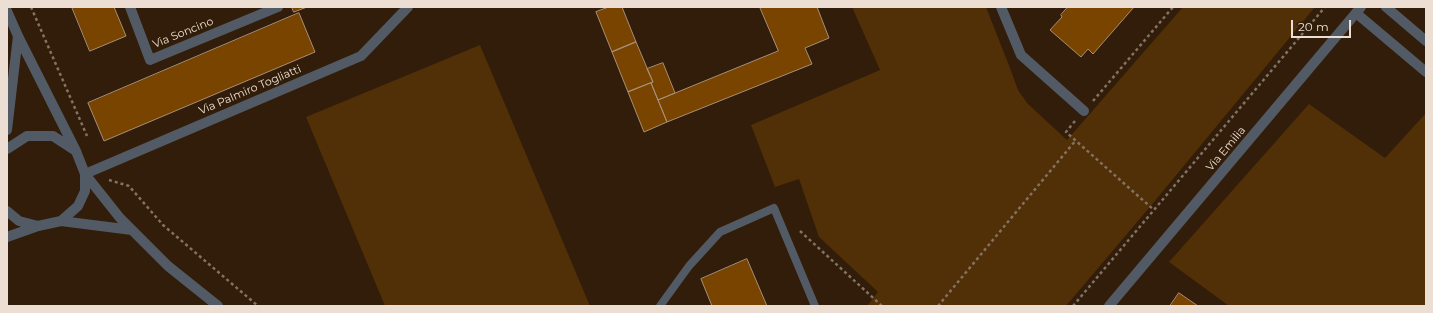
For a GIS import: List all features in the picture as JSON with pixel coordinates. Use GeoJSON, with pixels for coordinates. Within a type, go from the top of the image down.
{"type":"FeatureCollection","features":[{"type":"Feature","properties":{"kind":"street","name":"Via Soncino"},"geometry":{"type":"LineString","coordinates":[[130,7],[150,60],[278,7]]}},
{"type":"Feature","properties":{"kind":"street","name":"Via Palmiro Togliatti"},"geometry":{"type":"LineString","coordinates":[[86,174],[361,56],[408,7]]}},
{"type":"Feature","properties":{"kind":"street"},"geometry":{"type":"LineString","coordinates":[[1001,7],[1021,55],[1084,111]]}},
{"type":"Feature","properties":{"kind":"street"},"geometry":{"type":"LineString","coordinates":[[1386,7],[1426,40]]}},
{"type":"Feature","properties":{"kind":"street"},"geometry":{"type":"LineString","coordinates":[[1358,10],[1426,72]]}},
{"type":"Feature","properties":{"kind":"street","name":"Via Emilia"},"geometry":{"type":"LineString","coordinates":[[1109,306],[1358,10]]}},
{"type":"Feature","properties":{"kind":"street"},"geometry":{"type":"LineString","coordinates":[[7,11],[86,174],[120,218],[168,266],[218,306]]}},
{"type":"Feature","properties":{"kind":"street"},"geometry":{"type":"LineString","coordinates":[[7,130],[18,36]]}},
{"type":"Feature","properties":{"kind":"street"},"geometry":{"type":"LineString","coordinates":[[7,149],[27,136],[53,136],[76,151]]}},
{"type":"Feature","properties":{"kind":"street"},"geometry":{"type":"LineString","coordinates":[[61,221],[78,206],[85,191],[86,174]]}},
{"type":"Feature","properties":{"kind":"street"},"geometry":{"type":"LineString","coordinates":[[7,211],[19,221],[38,226]]}},
{"type":"Feature","properties":{"kind":"street"},"geometry":{"type":"LineString","coordinates":[[7,237],[38,226],[61,221],[132,230]]}},
{"type":"Feature","properties":{"kind":"lane"},"geometry":{"type":"LineString","coordinates":[[660,306],[690,266],[720,232],[774,208],[815,306]]}},
{"type":"Feature","properties":{"kind":"path"},"geometry":{"type":"LineString","coordinates":[[1154,210],[1066,132],[1173,7]]}},
{"type":"Feature","properties":{"kind":"path"},"geometry":{"type":"LineString","coordinates":[[1073,306],[1325,7]]}},
{"type":"Feature","properties":{"kind":"path"},"geometry":{"type":"LineString","coordinates":[[938,306],[1076,140]]}},
{"type":"Feature","properties":{"kind":"path"},"geometry":{"type":"LineString","coordinates":[[797,229],[882,306]]}},
{"type":"Feature","properties":{"kind":"shaded area"},"geometry":{"type":"Polygon","coordinates":[[[852,7],[986,7],[1018,90],[1028,104],[1067,140],[1183,7],[1315,7],[1066,306],[867,306],[878,292],[819,237],[799,179],[775,187],[751,125],[880,70],[852,7]]]}},
{"type":"Feature","properties":{"kind":"shaded area"},"geometry":{"type":"Polygon","coordinates":[[[480,45],[590,306],[385,306],[306,117],[480,45]]]}},
{"type":"Feature","properties":{"kind":"shaded area"},"geometry":{"type":"Polygon","coordinates":[[[1309,104],[1385,158],[1426,113],[1426,306],[1229,306],[1169,262],[1309,104]]]}},
{"type":"Feature","properties":{"kind":"building"},"geometry":{"type":"Polygon","coordinates":[[[72,7],[114,7],[126,36],[90,51],[72,7]]]}},
{"type":"Feature","properties":{"kind":"building"},"geometry":{"type":"Polygon","coordinates":[[[292,7],[307,7],[294,12],[292,7]]]}},
{"type":"Feature","properties":{"kind":"building"},"geometry":{"type":"Polygon","coordinates":[[[609,7],[622,7],[636,42],[612,52],[596,12],[609,7]]]}},
{"type":"Feature","properties":{"kind":"building"},"geometry":{"type":"Polygon","coordinates":[[[760,7],[817,7],[829,38],[805,48],[812,64],[667,122],[658,100],[778,51],[760,7]]]}},
{"type":"Feature","properties":{"kind":"building"},"geometry":{"type":"Polygon","coordinates":[[[1068,7],[1134,7],[1093,54],[1088,49],[1081,57],[1050,30],[1062,17],[1061,15],[1068,7]]]}},
{"type":"Feature","properties":{"kind":"building"},"geometry":{"type":"Polygon","coordinates":[[[299,13],[315,52],[104,141],[88,103],[299,13]]]}},
{"type":"Feature","properties":{"kind":"building"},"geometry":{"type":"Polygon","coordinates":[[[636,42],[653,82],[628,92],[612,52],[636,42]]]}},
{"type":"Feature","properties":{"kind":"building"},"geometry":{"type":"Polygon","coordinates":[[[663,63],[675,93],[658,100],[651,83],[653,82],[647,69],[663,63]]]}},
{"type":"Feature","properties":{"kind":"building"},"geometry":{"type":"Polygon","coordinates":[[[651,83],[667,122],[644,132],[628,92],[651,83]]]}},
{"type":"Feature","properties":{"kind":"building"},"geometry":{"type":"Polygon","coordinates":[[[747,259],[767,306],[712,306],[701,279],[747,259]]]}},
{"type":"Feature","properties":{"kind":"building"},"geometry":{"type":"Polygon","coordinates":[[[1179,293],[1198,306],[1170,306],[1179,293]]]}}]}
